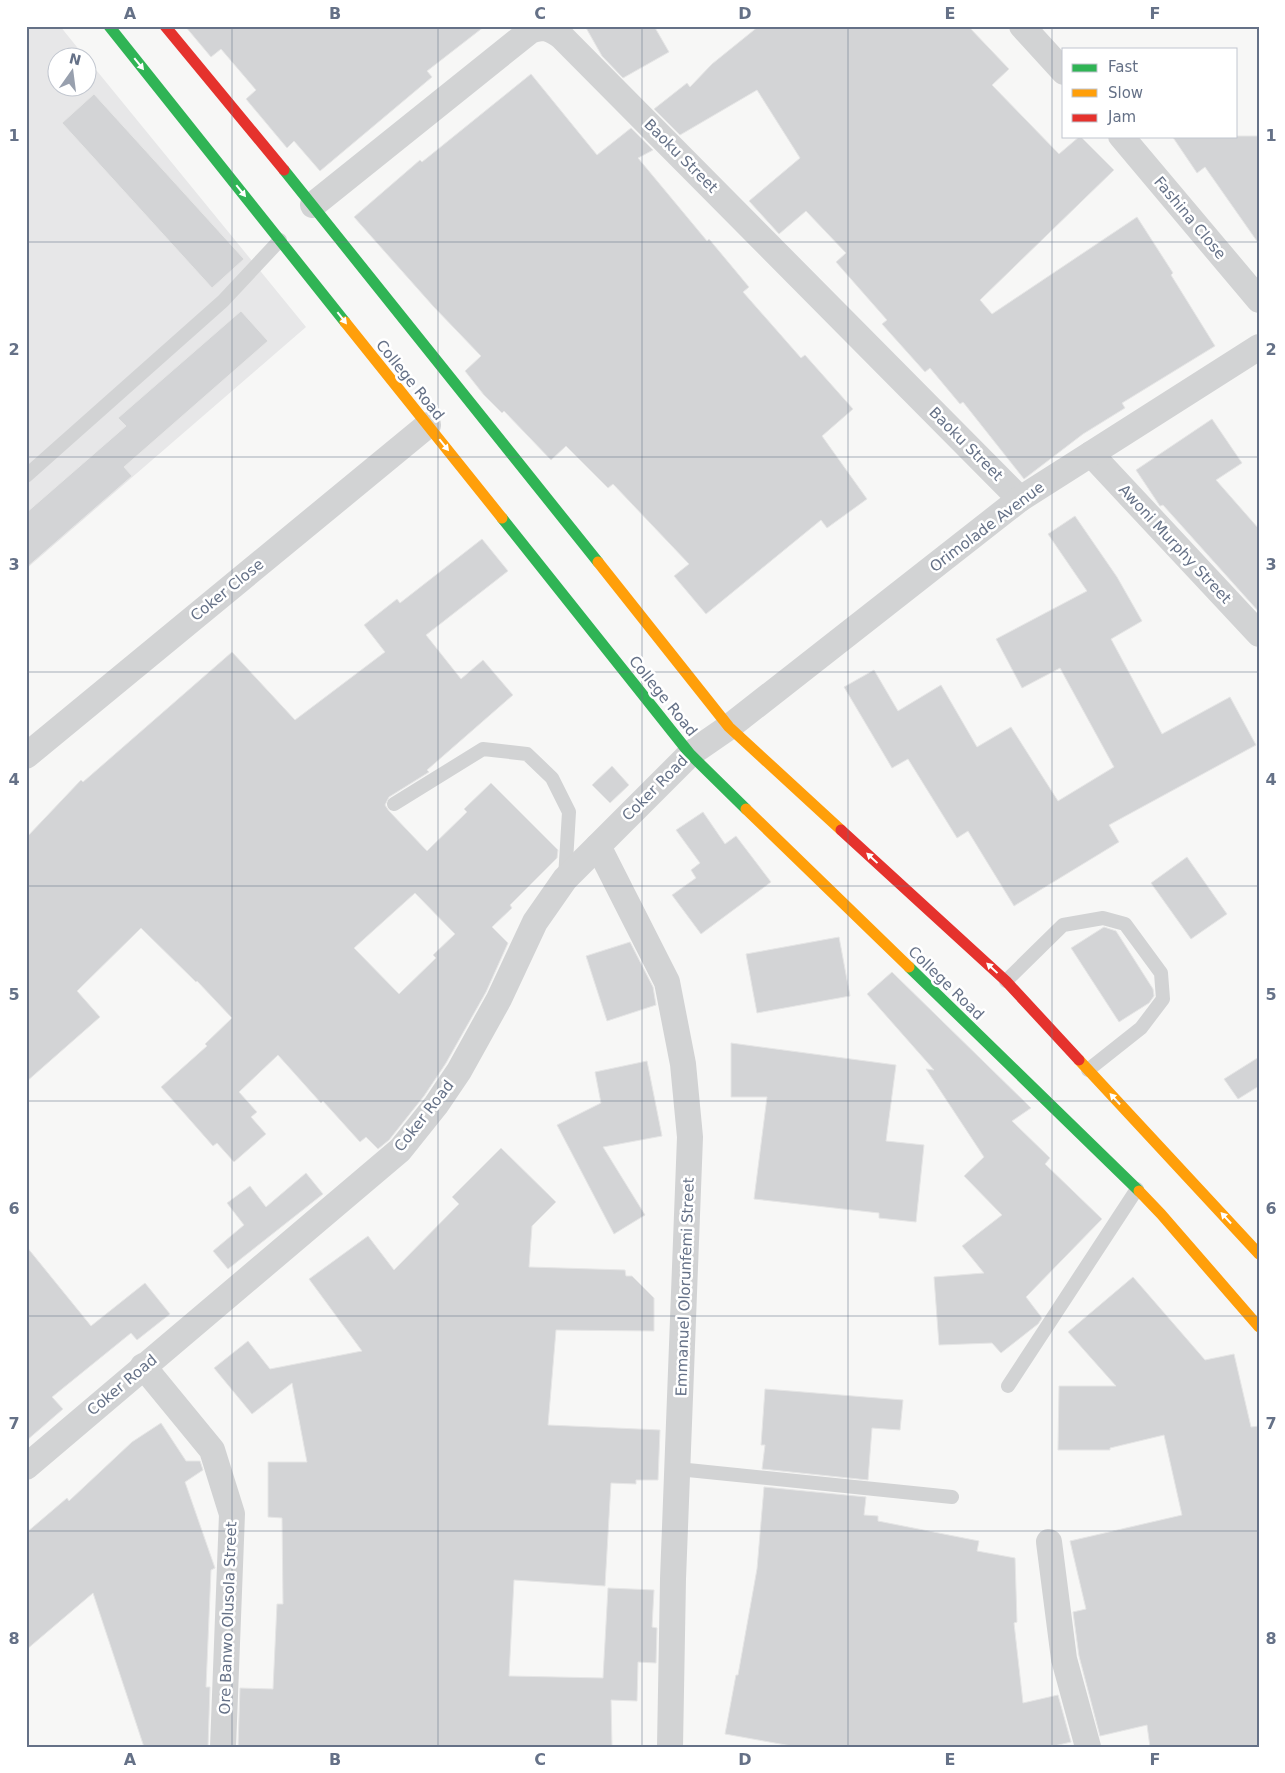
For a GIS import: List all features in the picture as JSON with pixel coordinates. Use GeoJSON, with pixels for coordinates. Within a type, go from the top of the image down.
{"type":"FeatureCollection","features":[{"type":"Feature","properties":{"kind":"main road","name":"College Road"},"geometry":{"type":"LineString","coordinates":[[109,26],[690,754],[1137,1189],[1259,1327]]}},
{"type":"Feature","properties":{"kind":"main road"},"geometry":{"type":"LineString","coordinates":[[164,26],[313,206],[729,727],[1006,981],[1259,1254]]}},
{"type":"Feature","properties":{"kind":"street"},"geometry":{"type":"LineString","coordinates":[[1022,26],[1062,70]]}},
{"type":"Feature","properties":{"kind":"street","name":"Baoku Street"},"geometry":{"type":"LineString","coordinates":[[313,206],[530,31],[537,28],[551,29],[569,44],[1020,499]]}},
{"type":"Feature","properties":{"kind":"street","name":"Fashina Close"},"geometry":{"type":"LineString","coordinates":[[1123,138],[1259,300]]}},
{"type":"Feature","properties":{"kind":"street","name":"Orimolade Avenue"},"geometry":{"type":"LineString","coordinates":[[729,727],[1020,499],[1259,347]]}},
{"type":"Feature","properties":{"kind":"street","name":"Coker Close"},"geometry":{"type":"LineString","coordinates":[[26,756],[428,425]]}},
{"type":"Feature","properties":{"kind":"street","name":"Awoni Murphy Street"},"geometry":{"type":"LineString","coordinates":[[1091,454],[1259,634]]}},
{"type":"Feature","properties":{"kind":"street","name":"Coker Road"},"geometry":{"type":"LineString","coordinates":[[26,1467],[400,1150],[436,1106],[459,1071],[499,999],[535,922],[565,879],[690,754],[729,727]]}},
{"type":"Feature","properties":{"kind":"street","name":"Emmanuel Olorunfemi Street"},"geometry":{"type":"LineString","coordinates":[[598,846],[667,982],[683,1064],[690,1137],[673,1579],[670,1747]]}},
{"type":"Feature","properties":{"kind":"street","name":"Ore Banwo Olusola Street"},"geometry":{"type":"LineString","coordinates":[[143,1366],[212,1450],[232,1514],[223,1747]]}},
{"type":"Feature","properties":{"kind":"street"},"geometry":{"type":"LineString","coordinates":[[1049,1542],[1064,1659],[1088,1747]]}},
{"type":"Feature","properties":{"kind":"lane"},"geometry":{"type":"LineString","coordinates":[[26,476],[223,301],[280,240]]}},
{"type":"Feature","properties":{"kind":"lane"},"geometry":{"type":"LineString","coordinates":[[394,804],[483,749],[527,754],[552,778],[568,812],[565,879]]}},
{"type":"Feature","properties":{"kind":"lane"},"geometry":{"type":"LineString","coordinates":[[1006,981],[1062,925],[1103,918],[1125,924],[1161,973],[1164,999],[1141,1028],[1088,1070]]}},
{"type":"Feature","properties":{"kind":"lane"},"geometry":{"type":"LineString","coordinates":[[1008,1386],[1137,1189]]}},
{"type":"Feature","properties":{"kind":"lane"},"geometry":{"type":"LineString","coordinates":[[678,1469],[952,1497]]}},
{"type":"Feature","properties":{"kind":"shaded area"},"geometry":{"type":"Polygon","coordinates":[[[26,26],[60,26],[78,48],[48,48],[48,98],[98,98],[98,72],[306,327],[26,569],[26,26]]]}},
{"type":"Feature","properties":{"kind":"building"},"geometry":{"type":"Polygon","coordinates":[[[185,26],[485,26],[427,71],[432,77],[320,171],[294,141],[287,148],[246,99],[256,90],[221,49],[211,57],[185,26]]]}},
{"type":"Feature","properties":{"kind":"building"},"geometry":{"type":"Polygon","coordinates":[[[585,26],[654,26],[669,52],[623,78],[602,56],[585,26]]]}},
{"type":"Feature","properties":{"kind":"building"},"geometry":{"type":"Polygon","coordinates":[[[759,26],[968,26],[1009,69],[992,85],[1059,154],[1078,138],[1082,138],[1114,170],[980,300],[992,314],[1137,217],[1173,273],[1171,275],[1215,346],[1122,403],[1125,408],[1083,434],[1024,479],[963,402],[960,404],[930,368],[925,372],[882,324],[887,320],[836,262],[846,253],[806,211],[779,234],[749,201],[800,158],[757,90],[680,135],[654,109],[687,83],[690,87],[712,64],[759,26]]]}},
{"type":"Feature","properties":{"kind":"building"},"geometry":{"type":"Polygon","coordinates":[[[531,74],[597,155],[631,128],[653,150],[638,158],[707,241],[709,239],[749,287],[743,292],[801,358],[805,355],[853,409],[822,436],[867,499],[827,528],[821,520],[706,614],[674,576],[689,564],[613,484],[608,488],[566,446],[551,460],[504,411],[502,413],[484,395],[465,371],[481,356],[433,306],[354,217],[420,160],[422,162],[531,74]]]}},
{"type":"Feature","properties":{"kind":"building"},"geometry":{"type":"Polygon","coordinates":[[[90,98],[98,98],[244,259],[212,288],[62,123],[90,98]]]}},
{"type":"Feature","properties":{"kind":"building"},"geometry":{"type":"Polygon","coordinates":[[[1238,136],[1259,136],[1259,244],[1205,167],[1197,173],[1173,138],[1238,138],[1238,136]]]}},
{"type":"Feature","properties":{"kind":"building"},"geometry":{"type":"Polygon","coordinates":[[[241,311],[268,341],[124,467],[132,476],[26,568],[26,513],[126,426],[118,418],[241,311]]]}},
{"type":"Feature","properties":{"kind":"building"},"geometry":{"type":"Polygon","coordinates":[[[1212,419],[1242,463],[1216,480],[1259,529],[1259,612],[1163,505],[1160,506],[1136,470],[1212,419]]]}},
{"type":"Feature","properties":{"kind":"building"},"geometry":{"type":"Polygon","coordinates":[[[1075,516],[1117,577],[1142,621],[1111,639],[1162,734],[1230,697],[1256,745],[1109,825],[1119,842],[1014,906],[968,831],[957,838],[908,759],[892,768],[844,687],[874,670],[898,711],[941,685],[977,747],[1011,727],[1058,801],[1114,767],[1060,668],[1022,688],[996,639],[1087,591],[1048,534],[1075,516]]]}},
{"type":"Feature","properties":{"kind":"building"},"geometry":{"type":"Polygon","coordinates":[[[482,539],[508,571],[426,635],[461,679],[483,660],[513,695],[427,770],[429,772],[389,797],[385,805],[427,851],[467,812],[464,809],[491,783],[558,850],[557,858],[510,905],[512,908],[492,927],[508,943],[486,992],[446,1063],[424,1096],[389,1140],[378,1149],[366,1137],[360,1142],[323,1101],[321,1103],[278,1055],[239,1092],[257,1112],[251,1117],[266,1134],[234,1162],[217,1143],[213,1146],[161,1087],[207,1046],[205,1044],[232,1018],[197,981],[141,928],[77,991],[100,1017],[26,1082],[26,838],[81,780],[83,782],[232,652],[295,720],[385,652],[364,625],[397,599],[400,603],[482,539]],[[415,893],[354,948],[399,994],[436,958],[433,955],[455,934],[415,893]]]}},
{"type":"Feature","properties":{"kind":"building"},"geometry":{"type":"Polygon","coordinates":[[[612,766],[629,785],[610,803],[592,785],[612,766]]]}},
{"type":"Feature","properties":{"kind":"building"},"geometry":{"type":"Polygon","coordinates":[[[703,812],[725,844],[736,836],[771,882],[701,934],[672,895],[696,878],[691,870],[700,863],[676,830],[703,812]]]}},
{"type":"Feature","properties":{"kind":"building"},"geometry":{"type":"Polygon","coordinates":[[[1187,857],[1227,914],[1191,939],[1151,883],[1187,857]]]}},
{"type":"Feature","properties":{"kind":"building"},"geometry":{"type":"Polygon","coordinates":[[[1104,927],[1116,931],[1153,989],[1154,996],[1149,1003],[1119,1022],[1071,948],[1104,927]]]}},
{"type":"Feature","properties":{"kind":"building"},"geometry":{"type":"Polygon","coordinates":[[[839,937],[850,996],[757,1013],[746,954],[839,937]]]}},
{"type":"Feature","properties":{"kind":"building"},"geometry":{"type":"Polygon","coordinates":[[[630,942],[653,987],[656,1005],[607,1021],[586,956],[630,942]]]}},
{"type":"Feature","properties":{"kind":"building"},"geometry":{"type":"Polygon","coordinates":[[[892,972],[1031,1108],[1012,1121],[1050,1158],[1045,1164],[1102,1219],[1026,1297],[1042,1318],[1038,1324],[1001,1353],[992,1343],[939,1345],[934,1277],[984,1273],[962,1246],[1002,1215],[964,1176],[984,1157],[926,1069],[934,1070],[867,994],[892,972]]]}},
{"type":"Feature","properties":{"kind":"building"},"geometry":{"type":"Polygon","coordinates":[[[731,1043],[896,1065],[886,1141],[924,1145],[916,1222],[879,1218],[879,1213],[754,1199],[767,1097],[731,1097],[731,1043]]]}},
{"type":"Feature","properties":{"kind":"building"},"geometry":{"type":"Polygon","coordinates":[[[1259,1057],[1259,1086],[1238,1099],[1224,1079],[1259,1057]]]}},
{"type":"Feature","properties":{"kind":"building"},"geometry":{"type":"Polygon","coordinates":[[[647,1061],[662,1136],[603,1147],[645,1215],[614,1234],[557,1125],[601,1103],[595,1072],[647,1061]]]}},
{"type":"Feature","properties":{"kind":"building"},"geometry":{"type":"Polygon","coordinates":[[[501,1148],[556,1202],[532,1226],[529,1267],[625,1270],[626,1276],[632,1276],[654,1298],[654,1331],[556,1330],[548,1425],[660,1430],[658,1480],[636,1480],[636,1484],[611,1483],[605,1586],[514,1580],[509,1676],[603,1678],[608,1588],[654,1590],[652,1627],[657,1628],[656,1663],[638,1662],[637,1701],[611,1700],[612,1747],[238,1747],[240,1688],[273,1689],[277,1604],[283,1604],[282,1518],[268,1517],[268,1462],[307,1462],[292,1383],[252,1414],[214,1368],[248,1341],[270,1369],[362,1351],[309,1279],[368,1236],[394,1270],[459,1204],[452,1197],[501,1148]]]}},
{"type":"Feature","properties":{"kind":"building"},"geometry":{"type":"Polygon","coordinates":[[[306,1173],[323,1194],[228,1269],[213,1251],[244,1225],[227,1203],[250,1186],[266,1207],[306,1173]]]}},
{"type":"Feature","properties":{"kind":"building"},"geometry":{"type":"Polygon","coordinates":[[[26,1246],[91,1326],[145,1283],[170,1314],[137,1340],[131,1333],[52,1397],[63,1409],[26,1441],[26,1246]]]}},
{"type":"Feature","properties":{"kind":"building"},"geometry":{"type":"Polygon","coordinates":[[[1133,1277],[1205,1360],[1234,1354],[1251,1427],[1259,1426],[1259,1747],[1150,1747],[1147,1725],[1100,1736],[1079,1656],[1073,1612],[1086,1609],[1070,1541],[1182,1515],[1164,1435],[1110,1448],[1110,1450],[1058,1450],[1059,1386],[1116,1386],[1068,1332],[1133,1277]]]}},
{"type":"Feature","properties":{"kind":"building"},"geometry":{"type":"Polygon","coordinates":[[[765,1389],[903,1400],[900,1430],[872,1428],[868,1480],[762,1469],[765,1445],[761,1445],[765,1389]]]}},
{"type":"Feature","properties":{"kind":"building"},"geometry":{"type":"Polygon","coordinates":[[[161,1423],[186,1461],[200,1461],[203,1470],[185,1482],[215,1568],[211,1570],[206,1687],[210,1687],[208,1747],[144,1747],[93,1593],[26,1650],[26,1533],[67,1498],[69,1501],[132,1442],[161,1423]]]}},
{"type":"Feature","properties":{"kind":"building"},"geometry":{"type":"Polygon","coordinates":[[[764,1487],[866,1497],[864,1515],[878,1516],[878,1521],[979,1541],[977,1551],[1015,1558],[1017,1622],[1014,1623],[1023,1703],[1058,1695],[1071,1742],[1050,1747],[797,1747],[725,1734],[736,1675],[738,1675],[757,1569],[764,1487]]]}},
{"type":"Feature","properties":{"kind":"traffic: fast"},"geometry":{"type":"LineString","coordinates":[[109,26],[345,322]]}},
{"type":"Feature","properties":{"kind":"traffic: fast"},"geometry":{"type":"LineString","coordinates":[[284,170],[598,562]]}},
{"type":"Feature","properties":{"kind":"traffic: fast"},"geometry":{"type":"LineString","coordinates":[[502,518],[690,754],[746,809]]}},
{"type":"Feature","properties":{"kind":"traffic: fast"},"geometry":{"type":"LineString","coordinates":[[909,967],[1139,1191]]}},
{"type":"Feature","properties":{"kind":"traffic: slow"},"geometry":{"type":"LineString","coordinates":[[345,322],[502,518]]}},
{"type":"Feature","properties":{"kind":"traffic: slow"},"geometry":{"type":"LineString","coordinates":[[598,562],[729,727],[841,830]]}},
{"type":"Feature","properties":{"kind":"traffic: slow"},"geometry":{"type":"LineString","coordinates":[[746,809],[909,967]]}},
{"type":"Feature","properties":{"kind":"traffic: slow"},"geometry":{"type":"LineString","coordinates":[[1079,1060],[1259,1254]]}},
{"type":"Feature","properties":{"kind":"traffic: slow"},"geometry":{"type":"LineString","coordinates":[[1139,1191],[1259,1327]]}},
{"type":"Feature","properties":{"kind":"traffic: jam"},"geometry":{"type":"LineString","coordinates":[[165,26],[284,170]]}},
{"type":"Feature","properties":{"kind":"traffic: jam"},"geometry":{"type":"LineString","coordinates":[[841,830],[1006,981],[1079,1060]]}}]}
